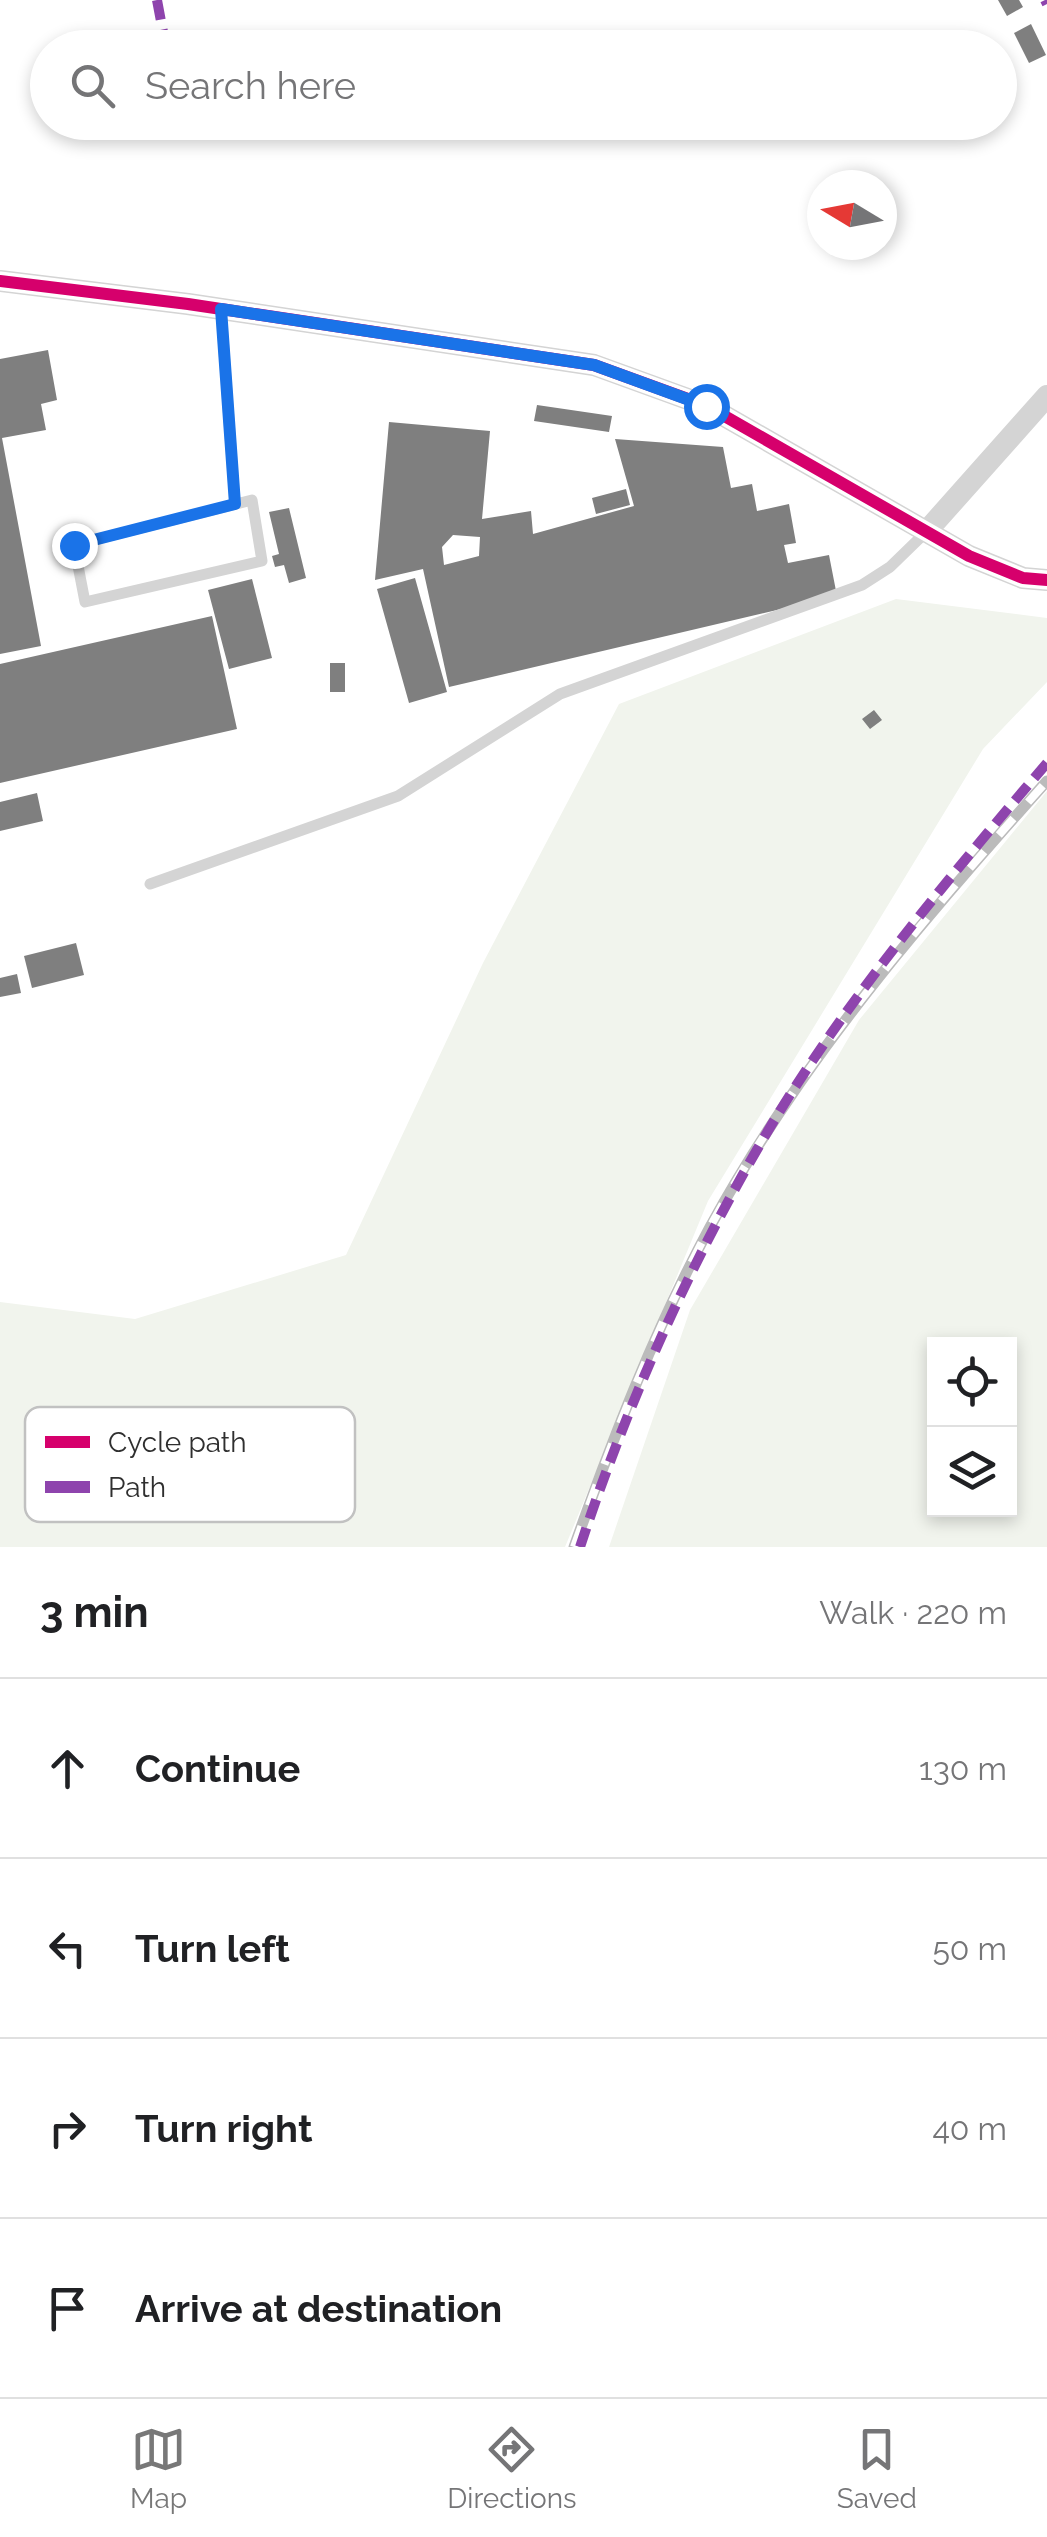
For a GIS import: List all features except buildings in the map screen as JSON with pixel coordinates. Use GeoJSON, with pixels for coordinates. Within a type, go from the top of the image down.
{"type":"FeatureCollection","features":[{"type":"Feature","properties":{"kind":"street"},"geometry":{"type":"LineString","coordinates":[[0,281],[221,309],[594,365],[706,406],[926,532],[1024,578],[1047,580]]}},
{"type":"Feature","properties":{"kind":"street"},"geometry":{"type":"LineString","coordinates":[[926,532],[1047,396]]}},
{"type":"Feature","properties":{"kind":"lane"},"geometry":{"type":"LineString","coordinates":[[221,309],[235,504]]}},
{"type":"Feature","properties":{"kind":"lane"},"geometry":{"type":"LineString","coordinates":[[252,500],[262,560],[85,602],[74,545],[235,504],[252,500]]}},
{"type":"Feature","properties":{"kind":"lane"},"geometry":{"type":"LineString","coordinates":[[150,884],[398,796],[560,694],[862,585],[890,567],[926,532]]}},
{"type":"Feature","properties":{"kind":"shaded area"},"geometry":{"type":"Polygon","coordinates":[[[896,599],[1047,618],[1047,682],[983,749],[708,1201],[565,1547],[0,1547],[0,1302],[135,1319],[346,1255],[483,963],[619,704],[896,599]]]}},
{"type":"Feature","properties":{"kind":"shaded area"},"geometry":{"type":"Polygon","coordinates":[[[1047,791],[1047,1547],[609,1547],[690,1310],[859,1020],[1047,791]]]}},
{"type":"Feature","properties":{"kind":"railway"},"geometry":{"type":"LineString","coordinates":[[574,1547],[653,1344],[710,1227],[745,1166],[865,994],[1047,781]]}},
{"type":"Feature","properties":{"kind":"marked path"},"geometry":{"type":"LineString","coordinates":[[157,0],[163,30]]}},
{"type":"Feature","properties":{"kind":"marked path"},"geometry":{"type":"LineString","coordinates":[[1045,0],[1047,4]]}},
{"type":"Feature","properties":{"kind":"marked path"},"geometry":{"type":"LineString","coordinates":[[580,1547],[620,1436],[666,1328],[717,1222],[775,1119],[870,981],[1047,763]]}},
{"type":"Feature","properties":{"kind":"cycle path"},"geometry":{"type":"LineString","coordinates":[[0,281],[188,304],[594,365],[707,406],[969,556],[1023,578],[1047,580]]}},
{"type":"Feature","properties":{"kind":"route"},"geometry":{"type":"LineString","coordinates":[[74,545],[235,504],[221,309],[594,365],[706,406]]}}]}
